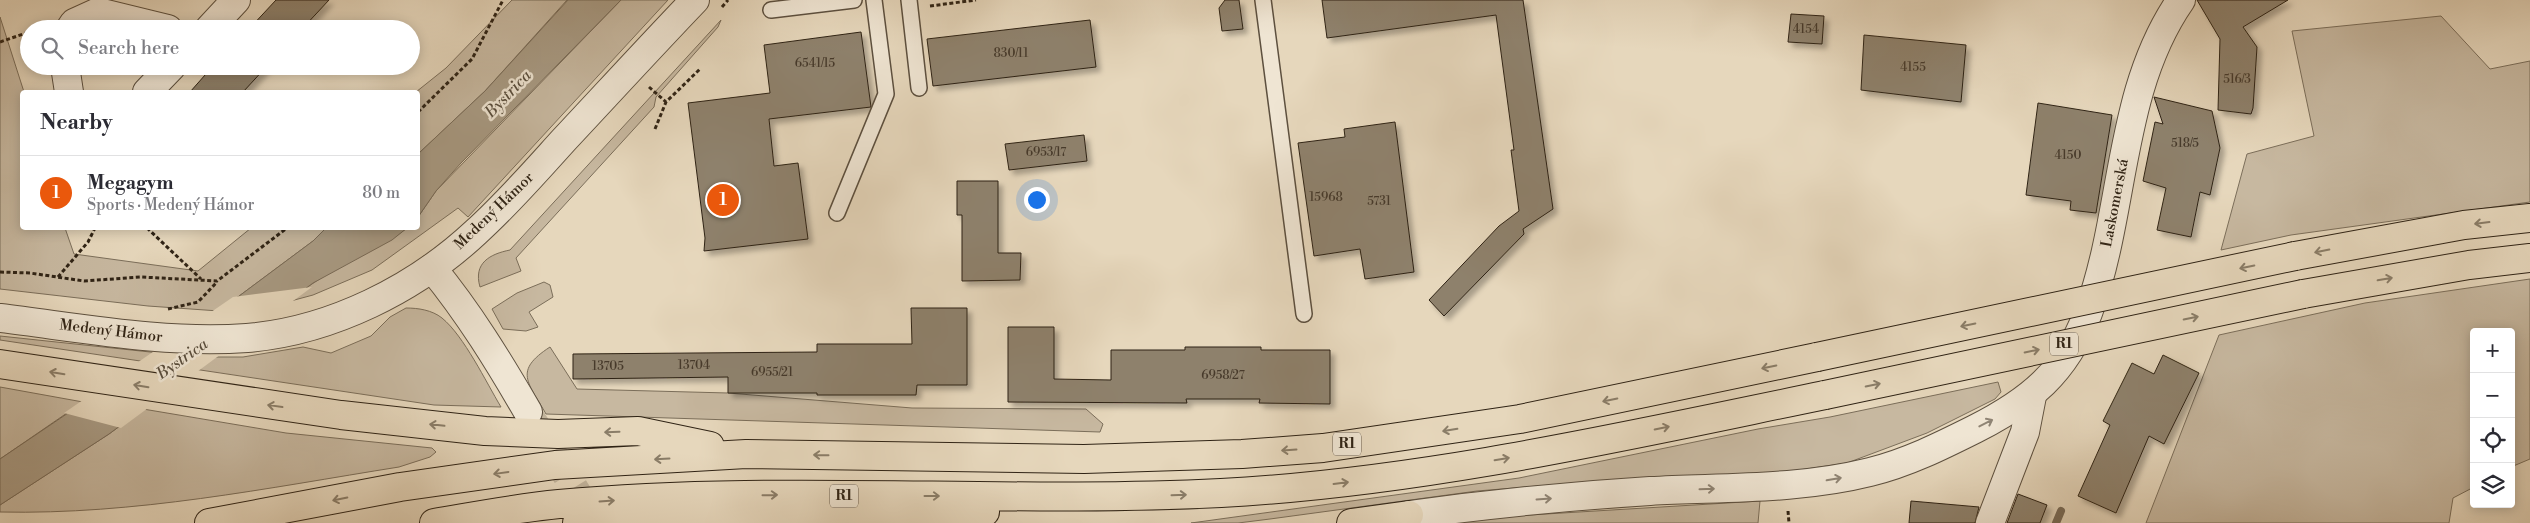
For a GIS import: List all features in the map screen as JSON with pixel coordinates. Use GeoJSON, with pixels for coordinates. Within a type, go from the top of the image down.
{"type":"FeatureCollection","features":[{"type":"Feature","properties":{"kind":"highway","name":"R1"},"geometry":{"type":"LineString","coordinates":[[209,523],[400,486],[555,465],[746,454],[1084,459],[1242,454],[1323,448],[1520,419],[2295,256],[2455,227],[2530,218]]}},
{"type":"Feature","properties":{"kind":"highway","name":"R1"},"geometry":{"type":"LineString","coordinates":[[434,523],[558,504],[668,497],[774,495],[1131,497],[1320,486],[1396,476],[1524,455],[2303,294],[2450,268],[2530,258]]}},
{"type":"Feature","properties":{"kind":"highway"},"geometry":{"type":"LineString","coordinates":[[0,364],[176,392],[340,415],[485,431],[558,434],[638,431],[746,454]]}},
{"type":"Feature","properties":{"kind":"highway"},"geometry":{"type":"LineString","coordinates":[[577,523],[732,516],[929,521],[1131,497]]}},
{"type":"Feature","properties":{"kind":"highway"},"geometry":{"type":"LineString","coordinates":[[1351,523],[1409,515]]}},
{"type":"Feature","properties":{"kind":"street"},"geometry":{"type":"LineString","coordinates":[[217,20],[236,0]]}},
{"type":"Feature","properties":{"kind":"street","name":"Medený Hámor"},"geometry":{"type":"LineString","coordinates":[[0,318],[164,325],[199,340],[249,338],[286,332],[328,321],[369,305],[432,268],[476,233],[695,0]]}},
{"type":"Feature","properties":{"kind":"street","name":"Laskomerská"},"geometry":{"type":"LineString","coordinates":[[1409,515],[1515,500],[1650,491],[1786,486],[1871,472],[1912,458],[1996,418],[2032,396],[2053,375],[2072,347],[2088,314],[2102,268],[2138,94],[2166,24],[2181,0]]}},
{"type":"Feature","properties":{"kind":"street"},"geometry":{"type":"LineString","coordinates":[[81,20],[98,12],[131,20]]}},
{"type":"Feature","properties":{"kind":"street"},"geometry":{"type":"LineString","coordinates":[[66,75],[69,90]]}},
{"type":"Feature","properties":{"kind":"street"},"geometry":{"type":"LineString","coordinates":[[149,90],[163,75]]}},
{"type":"Feature","properties":{"kind":"street"},"geometry":{"type":"LineString","coordinates":[[432,268],[461,304],[491,348],[528,412]]}},
{"type":"Feature","properties":{"kind":"street"},"geometry":{"type":"LineString","coordinates":[[1990,523],[2026,432],[2032,396]]}},
{"type":"Feature","properties":{"kind":"lane"},"geometry":{"type":"LineString","coordinates":[[771,10],[854,0]]}},
{"type":"Feature","properties":{"kind":"lane"},"geometry":{"type":"LineString","coordinates":[[837,213],[886,94],[874,0]]}},
{"type":"Feature","properties":{"kind":"lane"},"geometry":{"type":"LineString","coordinates":[[1263,0],[1304,314]]}},
{"type":"Feature","properties":{"kind":"lane"},"geometry":{"type":"LineString","coordinates":[[909,4],[919,88]]}},
{"type":"Feature","properties":{"kind":"path"},"geometry":{"type":"LineString","coordinates":[[420,110],[472,59],[503,0]]}},
{"type":"Feature","properties":{"kind":"path"},"geometry":{"type":"LineString","coordinates":[[909,4],[976,0]]}},
{"type":"Feature","properties":{"kind":"path"},"geometry":{"type":"LineString","coordinates":[[0,42],[20,35]]}},
{"type":"Feature","properties":{"kind":"path"},"geometry":{"type":"LineString","coordinates":[[655,128],[666,102],[701,68]]}},
{"type":"Feature","properties":{"kind":"path"},"geometry":{"type":"LineString","coordinates":[[648,86],[666,102]]}},
{"type":"Feature","properties":{"kind":"path"},"geometry":{"type":"LineString","coordinates":[[58,277],[88,242],[94,230]]}},
{"type":"Feature","properties":{"kind":"path"},"geometry":{"type":"LineString","coordinates":[[149,230],[202,279]]}},
{"type":"Feature","properties":{"kind":"path"},"geometry":{"type":"LineString","coordinates":[[164,325],[176,306],[198,302],[217,281],[284,230]]}},
{"type":"Feature","properties":{"kind":"path"},"geometry":{"type":"LineString","coordinates":[[0,272],[30,273],[84,281],[141,277],[217,281]]}},
{"type":"Feature","properties":{"kind":"shaded area"},"geometry":{"type":"Polygon","coordinates":[[[512,0],[567,0],[485,91],[420,152],[418,90],[446,68],[512,0]]]}},
{"type":"Feature","properties":{"kind":"shaded area"},"geometry":{"type":"Polygon","coordinates":[[[621,0],[668,0],[468,217],[458,208],[372,270],[313,295],[287,302],[325,275],[386,242],[404,230],[420,230],[420,214],[436,191],[621,0]]]}},
{"type":"Feature","properties":{"kind":"shaded area"},"geometry":{"type":"Polygon","coordinates":[[[2441,16],[2490,69],[2530,61],[2530,202],[2291,235],[2221,250],[2247,154],[2314,136],[2292,31],[2441,16]]]}},
{"type":"Feature","properties":{"kind":"shaded area"},"geometry":{"type":"Polygon","coordinates":[[[0,17],[23,90],[20,90],[20,230],[66,230],[74,254],[198,271],[249,230],[324,230],[313,241],[219,311],[148,306],[0,289],[0,17]]]}},
{"type":"Feature","properties":{"kind":"shaded area"},"geometry":{"type":"Polygon","coordinates":[[[721,20],[718,27],[656,97],[654,107],[516,258],[521,271],[480,287],[479,272],[485,261],[496,254],[510,250],[721,20]]]}},
{"type":"Feature","properties":{"kind":"shaded area"},"geometry":{"type":"Polygon","coordinates":[[[2530,279],[2530,459],[2515,465],[2515,328],[2470,328],[2470,489],[2453,498],[2449,523],[2146,523],[2219,335],[2365,303],[2530,279]]]}},
{"type":"Feature","properties":{"kind":"shaded area"},"geometry":{"type":"Polygon","coordinates":[[[544,282],[550,285],[553,297],[529,312],[538,327],[526,331],[503,329],[492,309],[517,293],[544,282]]]}},
{"type":"Feature","properties":{"kind":"shaded area"},"geometry":{"type":"Polygon","coordinates":[[[406,308],[434,313],[450,326],[466,347],[501,407],[434,405],[0,340],[0,336],[197,357],[243,357],[303,347],[331,353],[371,336],[390,317],[406,308]]]}},
{"type":"Feature","properties":{"kind":"shaded area"},"geometry":{"type":"Polygon","coordinates":[[[550,347],[577,389],[728,393],[912,408],[1086,409],[1103,424],[1100,432],[546,414],[527,378],[531,363],[538,355],[550,347]]]}},
{"type":"Feature","properties":{"kind":"shaded area"},"geometry":{"type":"Polygon","coordinates":[[[1998,382],[2001,392],[1995,399],[1927,433],[1847,463],[1779,473],[1600,481],[1477,491],[1238,523],[1191,523],[1519,478],[1998,382]]]}},
{"type":"Feature","properties":{"kind":"shaded area"},"geometry":{"type":"Polygon","coordinates":[[[0,387],[83,402],[0,459],[0,387]]]}},
{"type":"Feature","properties":{"kind":"shaded area"},"geometry":{"type":"Polygon","coordinates":[[[143,409],[286,433],[432,448],[436,452],[430,457],[399,467],[151,505],[50,512],[0,512],[0,505],[109,434],[143,409]]]}},
{"type":"Feature","properties":{"kind":"shaded area"},"geometry":{"type":"Polygon","coordinates":[[[1760,501],[1758,523],[1453,523],[1513,516],[1760,501]]]}},
{"type":"Feature","properties":{"kind":"water","name":"Bystrica"},"geometry":{"type":"Polygon","coordinates":[[[568,0],[621,0],[461,163],[436,191],[420,214],[420,152],[485,91],[568,0]]]}},
{"type":"Feature","properties":{"kind":"water","name":"Bystrica"},"geometry":{"type":"Polygon","coordinates":[[[324,230],[404,230],[392,240],[313,283],[109,434],[0,505],[0,459],[219,311],[313,241],[324,230]]]}},
{"type":"Feature","properties":{"kind":"pier"},"geometry":{"type":"Polygon","coordinates":[[[312,287],[121,428],[64,413],[233,297],[312,287]]]}},
{"type":"Feature","properties":{"kind":"building"},"geometry":{"type":"Polygon","coordinates":[[[276,0],[329,0],[310,20],[257,20],[276,0]]]}},
{"type":"Feature","properties":{"kind":"building"},"geometry":{"type":"Polygon","coordinates":[[[1225,0],[1239,0],[1243,29],[1222,31],[1219,8],[1225,0]]]}},
{"type":"Feature","properties":{"kind":"building"},"geometry":{"type":"Polygon","coordinates":[[[1322,0],[1523,0],[1553,209],[1523,229],[1524,234],[1444,316],[1429,300],[1499,226],[1519,211],[1511,150],[1514,150],[1496,15],[1327,38],[1322,0]]]}},
{"type":"Feature","properties":{"kind":"building"},"geometry":{"type":"Polygon","coordinates":[[[2197,0],[2288,0],[2243,27],[2257,47],[2251,114],[2218,110],[2220,39],[2197,0]]]}},
{"type":"Feature","properties":{"kind":"building"},"geometry":{"type":"Polygon","coordinates":[[[1791,14],[1824,16],[1822,44],[1788,42],[1791,14]]]}},
{"type":"Feature","properties":{"kind":"building"},"geometry":{"type":"Polygon","coordinates":[[[1090,20],[1096,67],[933,86],[927,39],[1090,20]]]}},
{"type":"Feature","properties":{"kind":"building"},"geometry":{"type":"Polygon","coordinates":[[[861,32],[871,107],[769,119],[774,166],[798,163],[808,239],[704,251],[705,238],[688,103],[770,93],[764,45],[861,32]]]}},
{"type":"Feature","properties":{"kind":"building"},"geometry":{"type":"Polygon","coordinates":[[[1864,35],[1966,45],[1961,102],[1861,90],[1864,35]]]}},
{"type":"Feature","properties":{"kind":"building"},"geometry":{"type":"Polygon","coordinates":[[[205,75],[259,75],[245,90],[192,90],[205,75]]]}},
{"type":"Feature","properties":{"kind":"building"},"geometry":{"type":"Polygon","coordinates":[[[2154,97],[2212,111],[2220,148],[2210,195],[2200,192],[2191,237],[2157,230],[2166,188],[2143,181],[2155,122],[2163,124],[2154,97]]]}},
{"type":"Feature","properties":{"kind":"building"},"geometry":{"type":"Polygon","coordinates":[[[2038,103],[2112,115],[2096,213],[2070,210],[2071,201],[2026,195],[2038,103]]]}},
{"type":"Feature","properties":{"kind":"building"},"geometry":{"type":"Polygon","coordinates":[[[1395,122],[1414,272],[1365,279],[1360,249],[1314,256],[1298,143],[1345,137],[1344,129],[1395,122]]]}},
{"type":"Feature","properties":{"kind":"building"},"geometry":{"type":"Polygon","coordinates":[[[1084,135],[1087,161],[1009,170],[1005,144],[1084,135]]]}},
{"type":"Feature","properties":{"kind":"building"},"geometry":{"type":"Polygon","coordinates":[[[957,181],[998,181],[998,253],[1021,253],[1020,280],[962,281],[962,215],[957,215],[957,181]]]}},
{"type":"Feature","properties":{"kind":"building"},"geometry":{"type":"Polygon","coordinates":[[[911,308],[967,308],[967,385],[917,385],[916,395],[817,395],[817,393],[728,393],[728,377],[573,379],[573,354],[817,352],[817,344],[912,344],[911,308]]]}},
{"type":"Feature","properties":{"kind":"building"},"geometry":{"type":"Polygon","coordinates":[[[1008,327],[1054,327],[1054,379],[1111,380],[1111,350],[1185,350],[1185,347],[1261,347],[1261,350],[1330,350],[1330,404],[1259,403],[1260,399],[1186,399],[1187,403],[1008,402],[1008,327]]]}},
{"type":"Feature","properties":{"kind":"building"},"geometry":{"type":"Polygon","coordinates":[[[2163,355],[2199,373],[2164,444],[2149,436],[2116,513],[2078,496],[2110,425],[2103,421],[2132,363],[2154,374],[2163,355]]]}},
{"type":"Feature","properties":{"kind":"building"},"geometry":{"type":"Polygon","coordinates":[[[2018,494],[2047,505],[2040,523],[2007,523],[2018,494]]]}},
{"type":"Feature","properties":{"kind":"building"},"geometry":{"type":"Polygon","coordinates":[[[1911,501],[1979,507],[1975,523],[1909,523],[1911,501]]]}},
{"type":"Feature","properties":{"kind":"waterway"},"geometry":{"type":"LineString","coordinates":[[2056,523],[2061,511]]}},
{"type":"Feature","properties":{"kind":"tunnel"},"geometry":{"type":"LineString","coordinates":[[530,416],[594,520]]}},
{"type":"Feature","properties":{"kind":"place","name":"Megagym"},"geometry":{"type":"Point","coordinates":[723,200]}}]}
